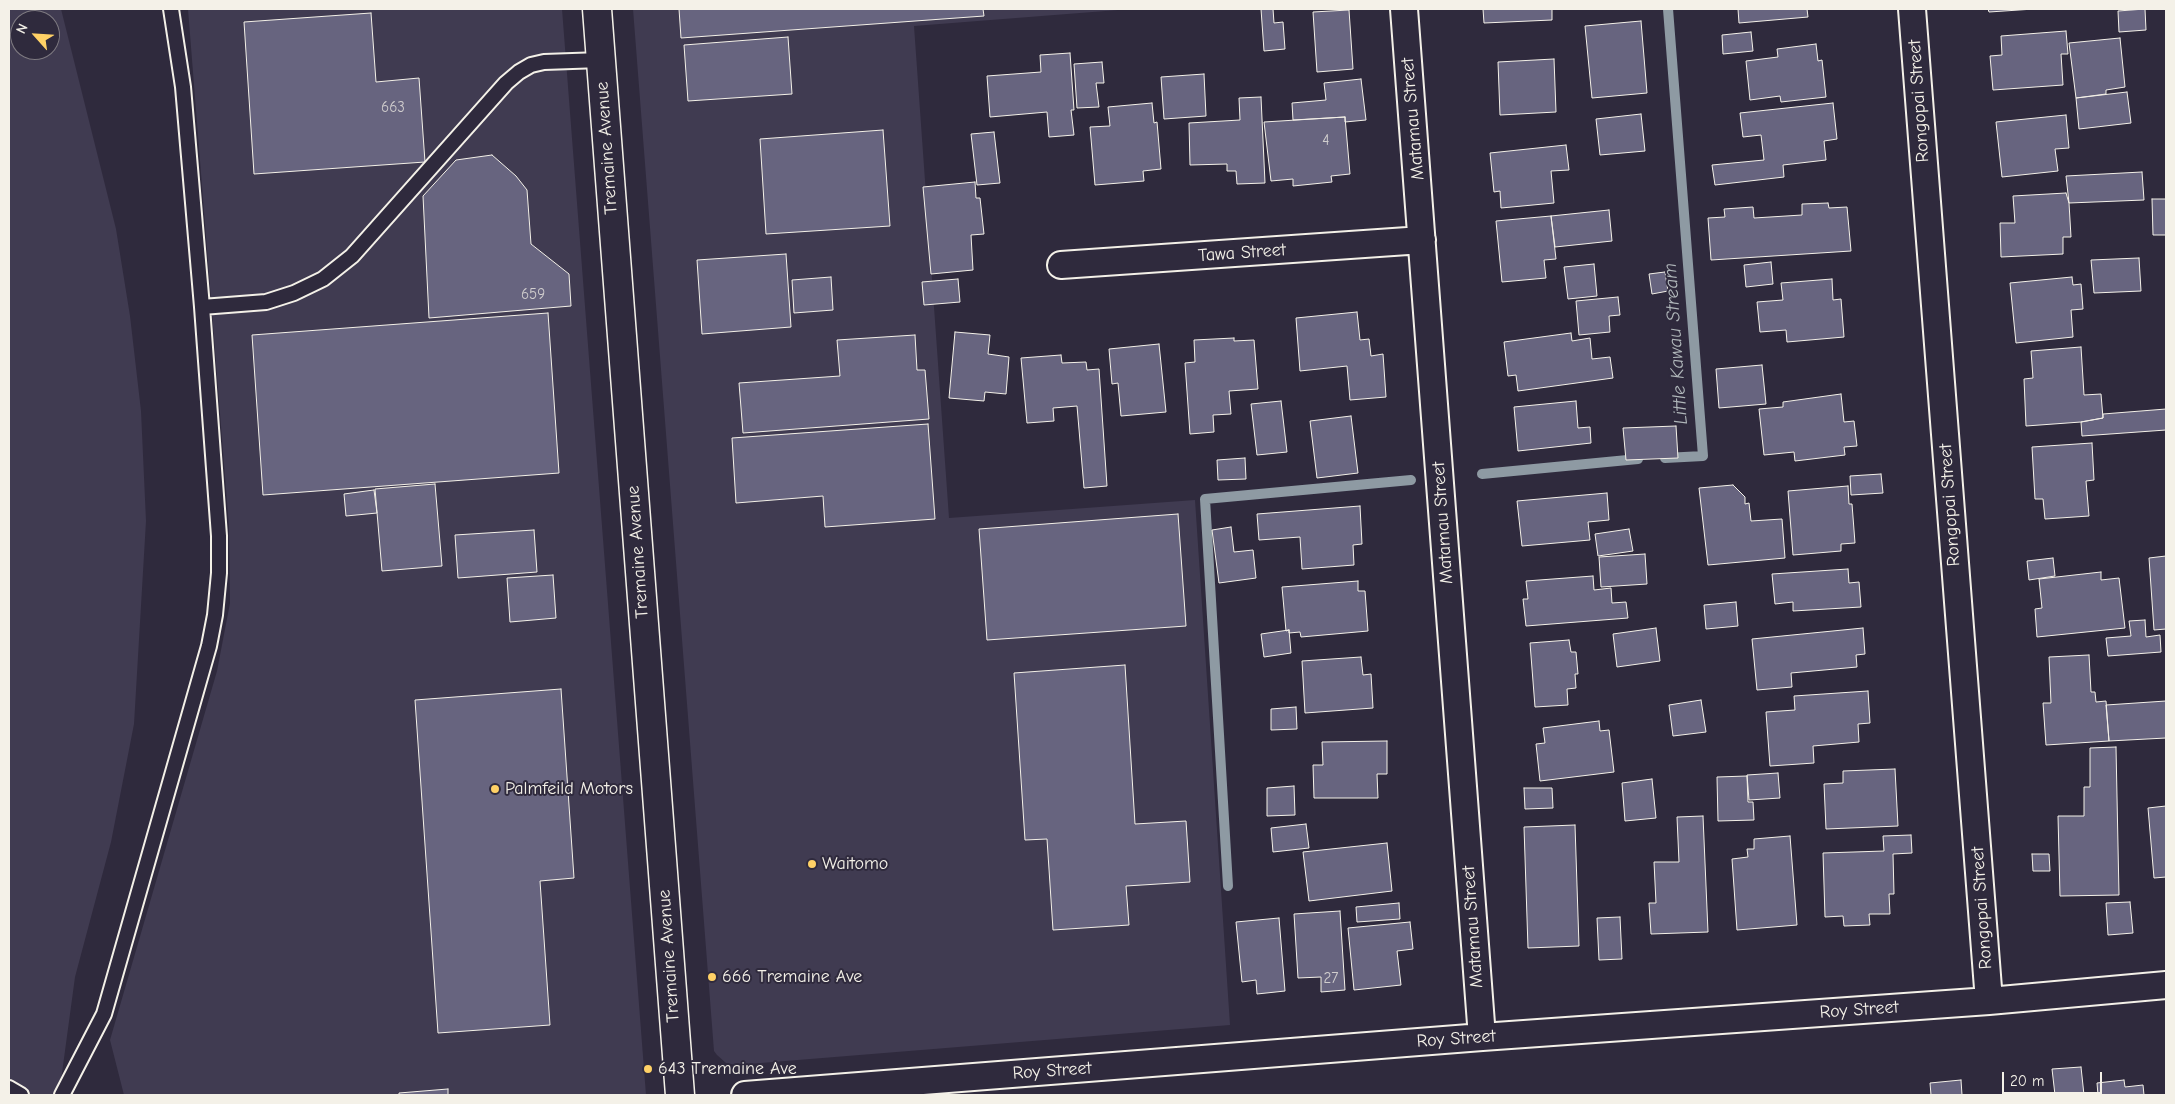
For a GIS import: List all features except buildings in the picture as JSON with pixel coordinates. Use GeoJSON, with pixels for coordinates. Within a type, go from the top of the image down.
{"type":"FeatureCollection","features":[{"type":"Feature","properties":{"kind":"main road","name":"Tremaine Avenue"},"geometry":{"type":"LineString","coordinates":[[597,9],[680,1095]]}},
{"type":"Feature","properties":{"kind":"street","name":"Matamau Street"},"geometry":{"type":"LineString","coordinates":[[1404,9],[1482,1037]]}},
{"type":"Feature","properties":{"kind":"street","name":"Rongopai Street"},"geometry":{"type":"LineString","coordinates":[[1912,9],[1989,1001]]}},
{"type":"Feature","properties":{"kind":"street","name":"Tawa Street"},"geometry":{"type":"LineString","coordinates":[[1061,265],[1422,240]]}},
{"type":"Feature","properties":{"kind":"street","name":"Roy Street"},"geometry":{"type":"LineString","coordinates":[[745,1095],[1482,1037],[1989,1001],[2166,985]]}},
{"type":"Feature","properties":{"kind":"lane"},"geometry":{"type":"LineString","coordinates":[[62,1095],[104,1014],[210,646],[215,615],[220,536],[183,87],[171,9]]}},
{"type":"Feature","properties":{"kind":"lane"},"geometry":{"type":"LineString","coordinates":[[202,307],[266,302],[294,294],[323,279],[352,256],[506,83],[519,72],[531,65],[544,62],[600,60]]}},
{"type":"Feature","properties":{"kind":"lane"},"geometry":{"type":"LineString","coordinates":[[9,1088],[21,1095]]}},
{"type":"Feature","properties":{"kind":"shaded area"},"geometry":{"type":"Polygon","coordinates":[[[9,9],[61,9],[116,229],[130,316],[141,411],[146,521],[134,724],[111,842],[75,977],[59,1095],[9,1095],[9,9]]]}},
{"type":"Feature","properties":{"kind":"shaded area"},"geometry":{"type":"Polygon","coordinates":[[[188,9],[562,9],[646,1095],[124,1095],[110,1040],[217,671],[230,603],[229,527],[188,9]]]}},
{"type":"Feature","properties":{"kind":"shaded area"},"geometry":{"type":"Polygon","coordinates":[[[633,9],[1131,9],[914,26],[949,518],[1195,500],[1230,1025],[736,1065],[726,1063],[714,1051],[633,9]]]}},
{"type":"Feature","properties":{"kind":"waterway","name":"Little Kawau Stream"},"geometry":{"type":"LineString","coordinates":[[1665,458],[1703,456],[1668,9]]}},
{"type":"Feature","properties":{"kind":"waterway","name":"Little Kawau Stream"},"geometry":{"type":"LineString","coordinates":[[1482,474],[1638,459]]}},
{"type":"Feature","properties":{"kind":"waterway"},"geometry":{"type":"LineString","coordinates":[[1228,886],[1205,499],[1411,480]]}},
{"type":"Feature","properties":{"kind":"place","name":"Palmfeild Motors"},"geometry":{"type":"Point","coordinates":[495,789]}},
{"type":"Feature","properties":{"kind":"place","name":"Waitomo"},"geometry":{"type":"Point","coordinates":[812,864]}},
{"type":"Feature","properties":{"kind":"place","name":"666 Tremaine Ave"},"geometry":{"type":"Point","coordinates":[712,977]}},
{"type":"Feature","properties":{"kind":"place","name":"643 Tremaine Ave"},"geometry":{"type":"Point","coordinates":[648,1069]}}]}
